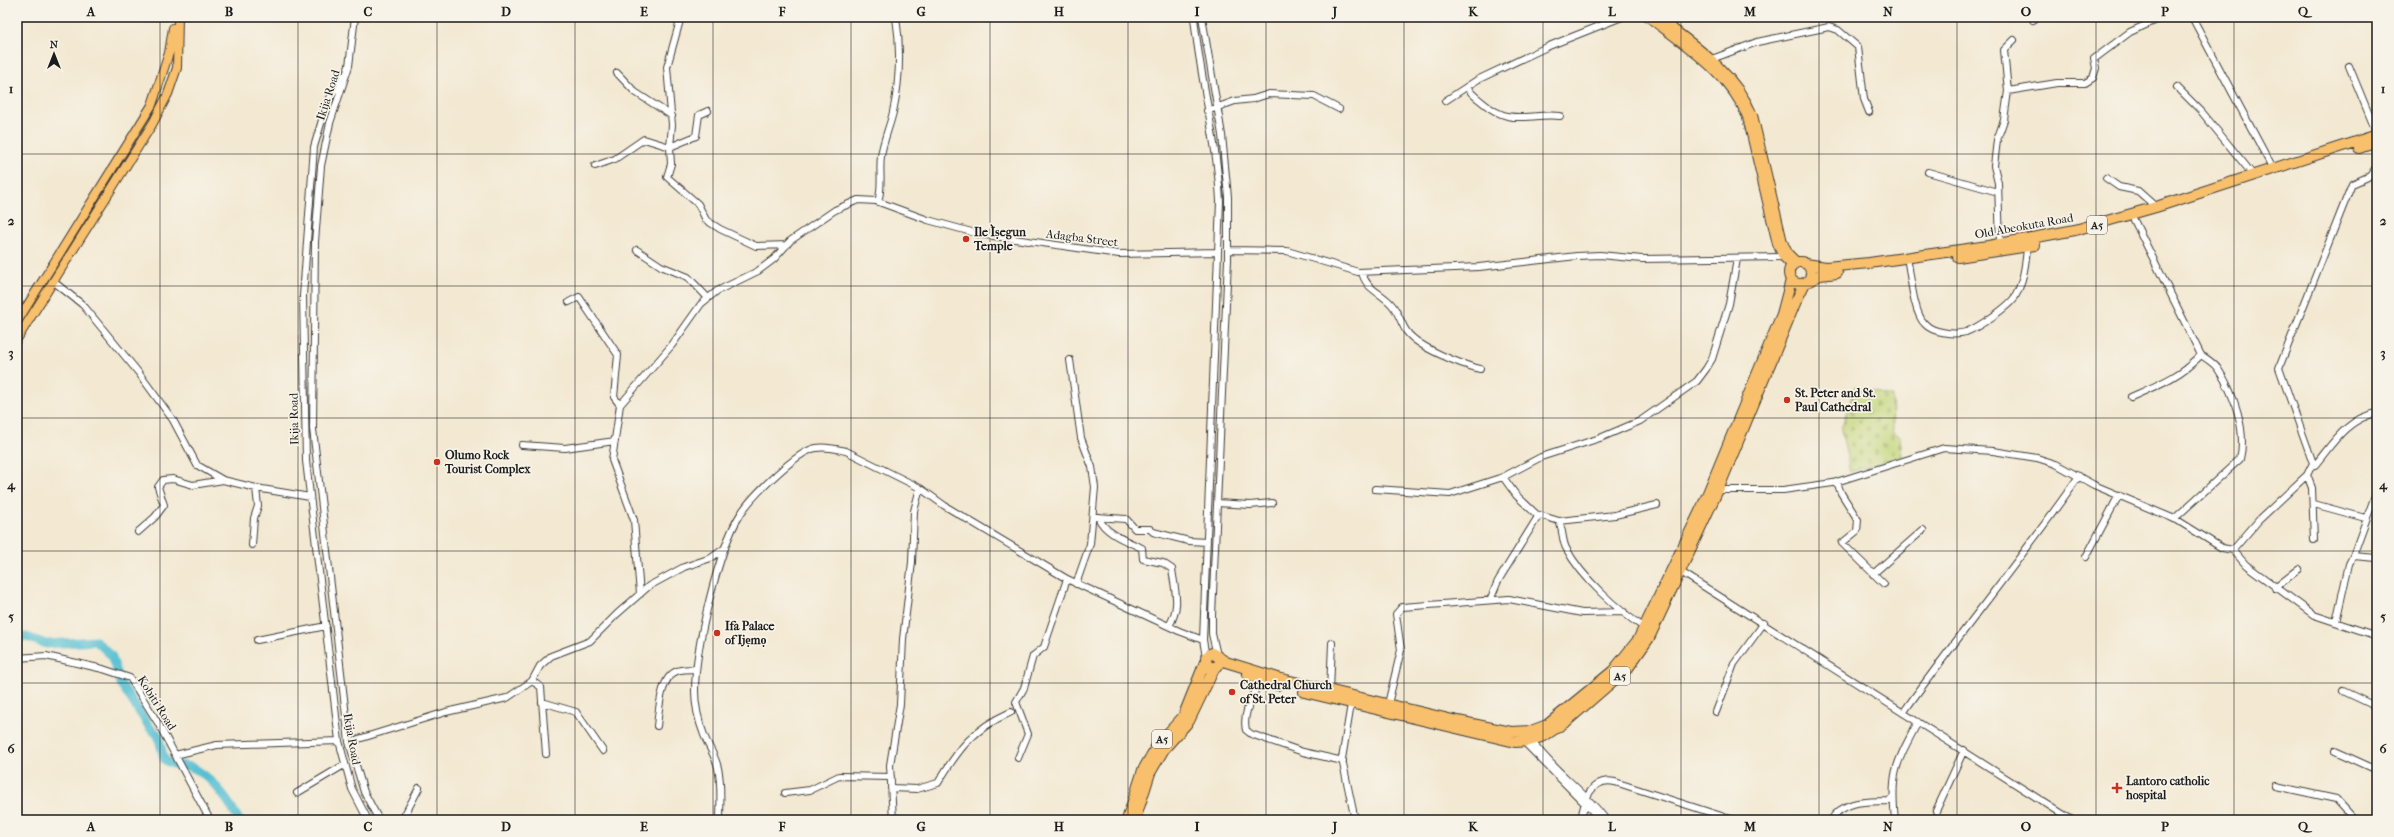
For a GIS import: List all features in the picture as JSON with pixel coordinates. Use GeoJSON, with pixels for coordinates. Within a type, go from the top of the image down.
{"type":"FeatureCollection","features":[{"type":"Feature","properties":{"kind":"highway","name":"Old Abeokuta Road"},"geometry":{"type":"LineString","coordinates":[[1799,264],[1832,267],[2000,244],[2075,230],[2156,207],[2273,169],[2377,140]]}},
{"type":"Feature","properties":{"kind":"highway","name":"Old Abeokuta Road"},"geometry":{"type":"LineString","coordinates":[[1807,282],[1824,274],[2027,246],[2078,236],[2134,220],[2377,140]]}},
{"type":"Feature","properties":{"kind":"highway"},"geometry":{"type":"LineString","coordinates":[[1799,264],[1811,270],[1807,282],[1798,284],[1791,280],[1789,272],[1799,264]]}},
{"type":"Feature","properties":{"kind":"highway","name":"A5"},"geometry":{"type":"LineString","coordinates":[[1135,820],[1150,773],[1164,749],[1189,721],[1215,668],[1231,668],[1260,680],[1351,704],[1452,724],[1511,732],[1532,732],[1540,729],[1614,671],[1629,654],[1645,628],[1711,484],[1782,314],[1791,280]]}},
{"type":"Feature","properties":{"kind":"highway","name":"A5"},"geometry":{"type":"LineString","coordinates":[[1218,656],[1226,662],[1259,673],[1388,704],[1492,738],[1528,741],[1544,736],[1567,721],[1628,668],[1649,638],[1718,490],[1796,301],[1807,282]]}},
{"type":"Feature","properties":{"kind":"highway"},"geometry":{"type":"LineString","coordinates":[[1212,654],[1218,656],[1220,662],[1215,668],[1207,666],[1205,660],[1212,654]]}},
{"type":"Feature","properties":{"kind":"highway","name":"A5"},"geometry":{"type":"LineString","coordinates":[[1127,820],[1143,770],[1158,744],[1182,717],[1205,660]]}},
{"type":"Feature","properties":{"kind":"main road"},"geometry":{"type":"LineString","coordinates":[[17,322],[152,106],[169,53],[174,17]]}},
{"type":"Feature","properties":{"kind":"main road"},"geometry":{"type":"LineString","coordinates":[[17,339],[153,123],[168,94],[177,68],[178,17]]}},
{"type":"Feature","properties":{"kind":"main road"},"geometry":{"type":"LineString","coordinates":[[1648,17],[1707,63],[1731,87],[1741,102],[1748,117],[1777,244],[1783,257],[1799,264]]}},
{"type":"Feature","properties":{"kind":"main road"},"geometry":{"type":"LineString","coordinates":[[1658,17],[1712,59],[1736,83],[1747,99],[1753,115],[1783,242],[1788,253],[1799,264]]}},
{"type":"Feature","properties":{"kind":"street"},"geometry":{"type":"LineString","coordinates":[[349,66],[355,17]]}},
{"type":"Feature","properties":{"kind":"street"},"geometry":{"type":"LineString","coordinates":[[681,17],[667,67],[672,116],[670,147],[671,164],[667,177],[698,204],[706,220],[739,239],[756,246],[787,245]]}},
{"type":"Feature","properties":{"kind":"street"},"geometry":{"type":"LineString","coordinates":[[878,202],[882,183],[881,155],[893,112],[900,74],[900,38],[896,17]]}},
{"type":"Feature","properties":{"kind":"street"},"geometry":{"type":"LineString","coordinates":[[1194,17],[1218,176],[1218,252],[1203,640],[1205,660]]}},
{"type":"Feature","properties":{"kind":"street"},"geometry":{"type":"LineString","coordinates":[[1202,17],[1217,107],[1228,189],[1228,250],[1212,634],[1218,656]]}},
{"type":"Feature","properties":{"kind":"street"},"geometry":{"type":"LineString","coordinates":[[1445,101],[1480,78],[1549,46],[1622,17]]}},
{"type":"Feature","properties":{"kind":"street"},"geometry":{"type":"LineString","coordinates":[[2008,91],[2054,84],[2085,83],[2093,78],[2096,68],[2094,59],[2130,32],[2163,17]]}},
{"type":"Feature","properties":{"kind":"street"},"geometry":{"type":"LineString","coordinates":[[2192,17],[2273,169]]}},
{"type":"Feature","properties":{"kind":"street"},"geometry":{"type":"LineString","coordinates":[[1712,59],[1757,42],[1829,27],[1838,30],[1858,47],[1864,99],[1869,112]]}},
{"type":"Feature","properties":{"kind":"street"},"geometry":{"type":"LineString","coordinates":[[2000,244],[1998,192],[1994,166],[1996,147],[2004,120],[2008,91],[2004,50],[2014,40]]}},
{"type":"Feature","properties":{"kind":"street","name":"Ikija Road"},"geometry":{"type":"LineString","coordinates":[[349,66],[327,103],[319,124],[311,164],[303,296],[304,436],[339,741],[344,765],[352,789],[368,820]]}},
{"type":"Feature","properties":{"kind":"street","name":"Ikija Road"},"geometry":{"type":"LineString","coordinates":[[349,66],[330,124],[321,166],[315,242],[313,429],[349,742],[364,792],[379,820]]}},
{"type":"Feature","properties":{"kind":"street"},"geometry":{"type":"LineString","coordinates":[[2349,66],[2377,140]]}},
{"type":"Feature","properties":{"kind":"street"},"geometry":{"type":"LineString","coordinates":[[617,73],[635,92],[672,116]]}},
{"type":"Feature","properties":{"kind":"street"},"geometry":{"type":"LineString","coordinates":[[1467,87],[1471,94],[1490,109],[1502,115],[1516,119],[1547,115],[1560,116]]}},
{"type":"Feature","properties":{"kind":"street"},"geometry":{"type":"LineString","coordinates":[[2177,87],[2201,111],[2254,176]]}},
{"type":"Feature","properties":{"kind":"street"},"geometry":{"type":"LineString","coordinates":[[1207,111],[1235,101],[1253,100],[1268,94],[1314,96],[1339,109]]}},
{"type":"Feature","properties":{"kind":"street"},"geometry":{"type":"LineString","coordinates":[[595,166],[615,159],[644,139],[670,147],[696,136],[699,115],[708,111]]}},
{"type":"Feature","properties":{"kind":"street"},"geometry":{"type":"LineString","coordinates":[[2233,550],[2259,520],[2307,474],[2313,463],[2279,368],[2352,184],[2370,176],[2377,166]]}},
{"type":"Feature","properties":{"kind":"street"},"geometry":{"type":"LineString","coordinates":[[1928,172],[1998,192]]}},
{"type":"Feature","properties":{"kind":"street"},"geometry":{"type":"LineString","coordinates":[[2106,178],[2119,186],[2138,191],[2156,207]]}},
{"type":"Feature","properties":{"kind":"street","name":"Adagba Street"},"geometry":{"type":"LineString","coordinates":[[620,405],[672,345],[701,304],[717,290],[758,271],[774,259],[787,245],[814,223],[851,202],[866,200],[878,202],[928,220],[1015,241],[1105,251],[1119,254],[1218,252]]}},
{"type":"Feature","properties":{"kind":"street"},"geometry":{"type":"LineString","coordinates":[[2134,220],[2201,355],[2218,368],[2233,399],[2240,424],[2243,448],[2240,459],[2174,519]]}},
{"type":"Feature","properties":{"kind":"street"},"geometry":{"type":"LineString","coordinates":[[1908,263],[1919,317],[1925,325],[1940,331],[1964,332],[2006,306],[2015,297],[2023,271],[2027,246]]}},
{"type":"Feature","properties":{"kind":"street"},"geometry":{"type":"LineString","coordinates":[[637,250],[661,266],[688,277],[708,298]]}},
{"type":"Feature","properties":{"kind":"street"},"geometry":{"type":"LineString","coordinates":[[1228,250],[1287,251],[1362,272],[1486,266],[1577,256],[1642,259],[1783,257]]}},
{"type":"Feature","properties":{"kind":"street"},"geometry":{"type":"LineString","coordinates":[[1375,489],[1450,494],[1503,477],[1555,452],[1622,430],[1660,408],[1697,381],[1712,359],[1729,304],[1737,258]]}},
{"type":"Feature","properties":{"kind":"street"},"geometry":{"type":"LineString","coordinates":[[1362,272],[1367,285],[1392,305],[1413,338],[1433,352],[1442,353],[1462,364],[1480,369]]}},
{"type":"Feature","properties":{"kind":"street"},"geometry":{"type":"LineString","coordinates":[[54,282],[83,305],[138,372],[173,420],[197,465],[223,480],[256,488],[310,497]]}},
{"type":"Feature","properties":{"kind":"street"},"geometry":{"type":"LineString","coordinates":[[569,302],[579,297],[582,299],[591,317],[618,355],[614,397],[620,405],[612,460],[634,520],[637,535],[640,594]]}},
{"type":"Feature","properties":{"kind":"street"},"geometry":{"type":"LineString","coordinates":[[2131,397],[2169,380],[2187,369],[2201,355]]}},
{"type":"Feature","properties":{"kind":"street"},"geometry":{"type":"LineString","coordinates":[[1070,360],[1081,438],[1092,467],[1095,487],[1096,517],[1090,544],[1076,584]]}},
{"type":"Feature","properties":{"kind":"street"},"geometry":{"type":"LineString","coordinates":[[2313,463],[2315,465],[2343,431],[2364,416],[2377,413]]}},
{"type":"Feature","properties":{"kind":"street"},"geometry":{"type":"LineString","coordinates":[[522,445],[565,448],[615,441]]}},
{"type":"Feature","properties":{"kind":"street"},"geometry":{"type":"LineString","coordinates":[[1718,490],[1783,490],[1837,482],[1935,449],[1956,447],[2037,458],[2056,464],[2118,496],[2174,519],[2222,548],[2233,550],[2246,565],[2314,615],[2377,636]]}},
{"type":"Feature","properties":{"kind":"street"},"geometry":{"type":"LineString","coordinates":[[720,820],[718,769],[703,734],[697,707],[696,669],[712,592],[726,547],[740,515],[764,488],[795,458],[816,448],[834,448],[846,451],[920,488],[945,506],[1076,584],[1203,640]]}},
{"type":"Feature","properties":{"kind":"street"},"geometry":{"type":"LineString","coordinates":[[2307,474],[2312,488],[2314,504],[2314,540]]}},
{"type":"Feature","properties":{"kind":"street"},"geometry":{"type":"LineString","coordinates":[[1903,713],[1946,652],[2040,532],[2078,476]]}},
{"type":"Feature","properties":{"kind":"street"},"geometry":{"type":"LineString","coordinates":[[1503,477],[1516,495],[1539,515],[1559,521],[1615,515],[1657,505]]}},
{"type":"Feature","properties":{"kind":"street"},"geometry":{"type":"LineString","coordinates":[[138,532],[155,517],[164,505],[158,487],[163,480],[173,479],[192,485],[223,480]]}},
{"type":"Feature","properties":{"kind":"street"},"geometry":{"type":"LineString","coordinates":[[1837,482],[1858,520],[1857,530],[1842,543],[1884,584]]}},
{"type":"Feature","properties":{"kind":"street"},"geometry":{"type":"LineString","coordinates":[[252,545],[254,518],[258,506],[256,488]]}},
{"type":"Feature","properties":{"kind":"street"},"geometry":{"type":"LineString","coordinates":[[893,820],[891,777],[912,562],[914,511],[920,488]]}},
{"type":"Feature","properties":{"kind":"street"},"geometry":{"type":"LineString","coordinates":[[2336,622],[2349,564],[2365,518],[2377,490]]}},
{"type":"Feature","properties":{"kind":"street"},"geometry":{"type":"LineString","coordinates":[[2086,557],[2118,496]]}},
{"type":"Feature","properties":{"kind":"street"},"geometry":{"type":"LineString","coordinates":[[1217,503],[1250,505],[1272,503]]}},
{"type":"Feature","properties":{"kind":"street"},"geometry":{"type":"LineString","coordinates":[[2314,504],[2365,518]]}},
{"type":"Feature","properties":{"kind":"street"},"geometry":{"type":"LineString","coordinates":[[1491,598],[1498,581],[1539,515]]}},
{"type":"Feature","properties":{"kind":"street"},"geometry":{"type":"LineString","coordinates":[[1096,517],[1126,519],[1135,529],[1150,529],[1153,532],[1189,541],[1207,542]]}},
{"type":"Feature","properties":{"kind":"street"},"geometry":{"type":"LineString","coordinates":[[1096,517],[1119,540],[1142,548],[1143,559],[1163,563],[1170,567],[1177,600],[1176,614],[1169,626]]}},
{"type":"Feature","properties":{"kind":"street"},"geometry":{"type":"LineString","coordinates":[[1559,521],[1564,544],[1569,553],[1588,577],[1624,612],[1645,628]]}},
{"type":"Feature","properties":{"kind":"street"},"geometry":{"type":"LineString","coordinates":[[1873,574],[1923,530]]}},
{"type":"Feature","properties":{"kind":"street"},"geometry":{"type":"LineString","coordinates":[[349,742],[446,712],[506,698],[532,681],[546,660],[590,641],[640,594],[684,567],[711,558],[726,547]]}},
{"type":"Feature","properties":{"kind":"street"},"geometry":{"type":"LineString","coordinates":[[2353,556],[2377,558]]}},
{"type":"Feature","properties":{"kind":"street"},"geometry":{"type":"LineString","coordinates":[[2276,588],[2299,569]]}},
{"type":"Feature","properties":{"kind":"street"},"geometry":{"type":"LineString","coordinates":[[1681,572],[1764,623],[2072,820]]}},
{"type":"Feature","properties":{"kind":"street"},"geometry":{"type":"LineString","coordinates":[[1018,758],[1028,734],[1016,702],[1024,688],[1033,656],[1044,648],[1067,579]]}},
{"type":"Feature","properties":{"kind":"street"},"geometry":{"type":"LineString","coordinates":[[1388,704],[1401,650],[1396,624],[1396,614],[1402,607],[1491,598],[1523,600],[1562,611],[1582,613],[1624,612]]}},
{"type":"Feature","properties":{"kind":"street"},"geometry":{"type":"LineString","coordinates":[[1716,712],[1734,664],[1764,623]]}},
{"type":"Feature","properties":{"kind":"street"},"geometry":{"type":"LineString","coordinates":[[258,640],[326,626]]}},
{"type":"Feature","properties":{"kind":"street"},"geometry":{"type":"LineString","coordinates":[[1330,691],[1332,642]]}},
{"type":"Feature","properties":{"kind":"street","name":"Kobiti Road"},"geometry":{"type":"LineString","coordinates":[[17,658],[46,656],[117,673],[130,678],[181,765],[210,820]]}},
{"type":"Feature","properties":{"kind":"street"},"geometry":{"type":"LineString","coordinates":[[657,726],[660,698],[672,673],[678,670],[696,669]]}},
{"type":"Feature","properties":{"kind":"street"},"geometry":{"type":"LineString","coordinates":[[1260,680],[1248,708],[1245,720],[1246,730],[1251,734],[1303,752],[1342,761]]}},
{"type":"Feature","properties":{"kind":"street"},"geometry":{"type":"LineString","coordinates":[[532,681],[541,687],[546,754]]}},
{"type":"Feature","properties":{"kind":"street"},"geometry":{"type":"LineString","coordinates":[[2343,692],[2377,707]]}},
{"type":"Feature","properties":{"kind":"street"},"geometry":{"type":"LineString","coordinates":[[542,702],[576,712],[603,752]]}},
{"type":"Feature","properties":{"kind":"street"},"geometry":{"type":"LineString","coordinates":[[1351,704],[1342,761],[1355,820]]}},
{"type":"Feature","properties":{"kind":"street"},"geometry":{"type":"LineString","coordinates":[[891,788],[918,789],[938,783],[956,752],[981,728],[1011,712]]}},
{"type":"Feature","properties":{"kind":"street"},"geometry":{"type":"LineString","coordinates":[[1895,820],[1892,798],[1895,766],[1918,722]]}},
{"type":"Feature","properties":{"kind":"street"},"geometry":{"type":"LineString","coordinates":[[175,755],[217,745],[339,741]]}},
{"type":"Feature","properties":{"kind":"street"},"geometry":{"type":"LineString","coordinates":[[1528,741],[1550,770],[1586,800],[1606,820]]}},
{"type":"Feature","properties":{"kind":"street"},"geometry":{"type":"LineString","coordinates":[[1936,811],[1964,750]]}},
{"type":"Feature","properties":{"kind":"street"},"geometry":{"type":"LineString","coordinates":[[2335,751],[2377,770]]}},
{"type":"Feature","properties":{"kind":"street"},"geometry":{"type":"LineString","coordinates":[[297,794],[344,765]]}},
{"type":"Feature","properties":{"kind":"street"},"geometry":{"type":"LineString","coordinates":[[785,793],[810,790],[839,776],[891,777]]}},
{"type":"Feature","properties":{"kind":"street"},"geometry":{"type":"LineString","coordinates":[[1581,820],[1586,800],[1596,784],[1603,780],[1734,820]]}},
{"type":"Feature","properties":{"kind":"street"},"geometry":{"type":"LineString","coordinates":[[2276,786],[2336,799],[2355,820]]}},
{"type":"Feature","properties":{"kind":"street"},"geometry":{"type":"LineString","coordinates":[[402,820],[418,788]]}},
{"type":"Feature","properties":{"kind":"street"},"geometry":{"type":"LineString","coordinates":[[1831,820],[1840,810],[1855,802],[1889,801],[1892,798]]}},
{"type":"Feature","properties":{"kind":"street"},"geometry":{"type":"LineString","coordinates":[[1586,800],[1601,820]]}},
{"type":"Feature","properties":{"kind":"green space"},"geometry":{"type":"Polygon","coordinates":[[[1855,387],[1892,396],[1893,433],[1900,437],[1902,456],[1850,472],[1841,429],[1855,387]]]}},
{"type":"Feature","properties":{"kind":"waterway"},"geometry":{"type":"LineString","coordinates":[[17,637],[27,637],[46,644],[96,641],[111,655],[121,684],[150,728],[158,735],[164,759],[171,764],[193,768],[207,777],[220,791],[239,820]]}},
{"type":"Feature","properties":{"kind":"place","name":"Ile Ìṣegun Temple"},"geometry":{"type":"Point","coordinates":[966,239]}},
{"type":"Feature","properties":{"kind":"place","name":"St. Peter and St. Paul Cathedral"},"geometry":{"type":"Point","coordinates":[1787,400]}},
{"type":"Feature","properties":{"kind":"place","name":"Olumo Rock Tourist Complex"},"geometry":{"type":"Point","coordinates":[437,462]}},
{"type":"Feature","properties":{"kind":"place","name":"Ifa Palace of Ijẹmọ"},"geometry":{"type":"Point","coordinates":[717,633]}},
{"type":"Feature","properties":{"kind":"place","name":"Cathedral Church of St. Peter"},"geometry":{"type":"Point","coordinates":[1232,692]}},
{"type":"Feature","properties":{"kind":"place","name":"Lantoro catholic hospital"},"geometry":{"type":"Point","coordinates":[2117,788]}}]}
